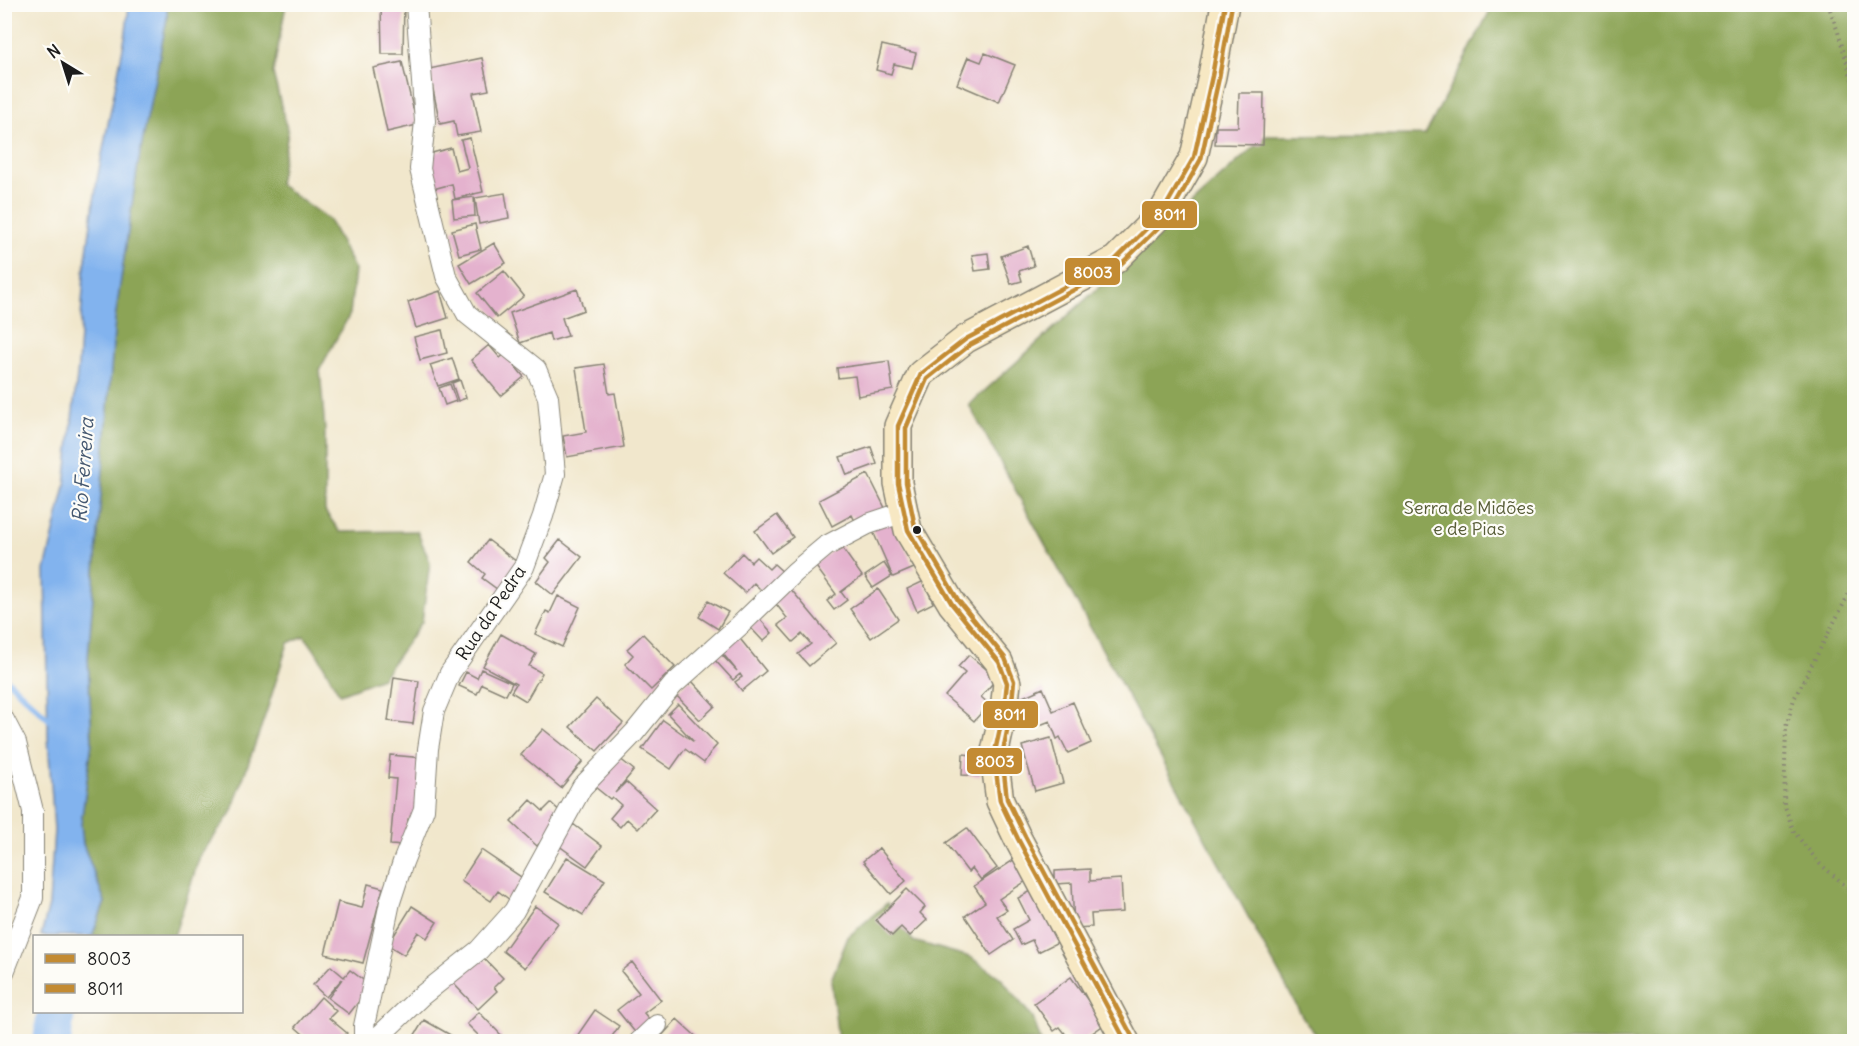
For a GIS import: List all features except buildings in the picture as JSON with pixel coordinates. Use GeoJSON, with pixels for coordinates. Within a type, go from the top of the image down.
{"type":"FeatureCollection","features":[{"type":"Feature","properties":{"kind":"street","name":"Rua da Pedra"},"geometry":{"type":"LineString","coordinates":[[364,1041],[364,1026],[390,902],[424,809],[428,749],[434,711],[450,673],[524,567],[543,516],[555,474],[548,398],[536,369],[467,314],[446,276],[420,169],[425,121],[416,4]]}},
{"type":"Feature","properties":{"kind":"street"},"geometry":{"type":"LineString","coordinates":[[1126,1041],[1000,801],[994,756],[1007,683],[999,662],[952,604],[908,530],[898,483],[898,426],[921,374],[966,339],[1115,260],[1162,213],[1194,157],[1225,4]]}},
{"type":"Feature","properties":{"kind":"street"},"geometry":{"type":"LineString","coordinates":[[373,1041],[420,997],[479,950],[514,911],[582,787],[674,685],[826,546],[868,524],[904,512]]}},
{"type":"Feature","properties":{"kind":"street"},"geometry":{"type":"LineString","coordinates":[[4,720],[16,743],[33,812],[33,898],[4,972]]}},
{"type":"Feature","properties":{"kind":"street"},"geometry":{"type":"LineString","coordinates":[[639,1041],[657,1025]]}},
{"type":"Feature","properties":{"kind":"path"},"geometry":{"type":"LineString","coordinates":[[1828,4],[1854,87]]}},
{"type":"Feature","properties":{"kind":"path"},"geometry":{"type":"LineString","coordinates":[[1854,584],[1794,699],[1786,727],[1784,804],[1794,832],[1820,864],[1854,893]]}},
{"type":"Feature","properties":{"kind":"green space"},"geometry":{"type":"Polygon","coordinates":[[[167,5],[286,5],[273,73],[288,133],[279,184],[329,220],[355,270],[350,314],[320,369],[325,431],[325,511],[340,532],[417,531],[430,562],[422,622],[382,678],[340,694],[315,650],[304,636],[288,643],[231,813],[200,856],[174,935],[92,935],[105,902],[83,844],[81,824],[92,742],[88,658],[115,319],[138,164],[167,18],[167,5]]]}},
{"type":"Feature","properties":{"kind":"green space","name":"Serra de Midões e de Pias"},"geometry":{"type":"Polygon","coordinates":[[[1493,5],[1854,5],[1854,1041],[1322,1041],[1306,1023],[969,405],[1266,136],[1425,135],[1493,5]]]}},
{"type":"Feature","properties":{"kind":"green space"},"geometry":{"type":"Polygon","coordinates":[[[887,903],[913,941],[970,957],[1001,978],[1033,1018],[1041,1041],[838,1041],[831,980],[848,937],[887,903]]]}},
{"type":"Feature","properties":{"kind":"water"},"geometry":{"type":"Polygon","coordinates":[[[129,5],[167,5],[167,18],[138,164],[115,319],[88,658],[92,742],[81,824],[83,844],[105,902],[92,935],[41,935],[49,905],[54,830],[48,738],[45,570],[65,486],[78,366],[84,273],[97,180],[126,32],[129,5]]]}},
{"type":"Feature","properties":{"kind":"waterway"},"geometry":{"type":"LineString","coordinates":[[4,677],[52,722]]}},
{"type":"Feature","properties":{"kind":"waterway","name":"Rio Ferreira"},"geometry":{"type":"LineString","coordinates":[[52,1042],[56,1013]]}},
{"type":"Feature","properties":{"kind":"transit line","name":"8003"},"geometry":{"type":"LineString","coordinates":[[1126,1042],[1000,801],[994,756],[1007,683],[999,662],[952,604],[908,530],[898,483],[898,426],[921,374],[966,339],[1115,260],[1162,213],[1194,157],[1225,4]]}},
{"type":"Feature","properties":{"kind":"transit line","name":"8011"},"geometry":{"type":"LineString","coordinates":[[1133,1038],[1007,799],[1002,756],[1011,712],[1014,681],[1005,658],[958,600],[915,527],[906,482],[906,428],[927,379],[970,345],[1119,266],[1168,218],[1201,159],[1232,5]]}}]}
